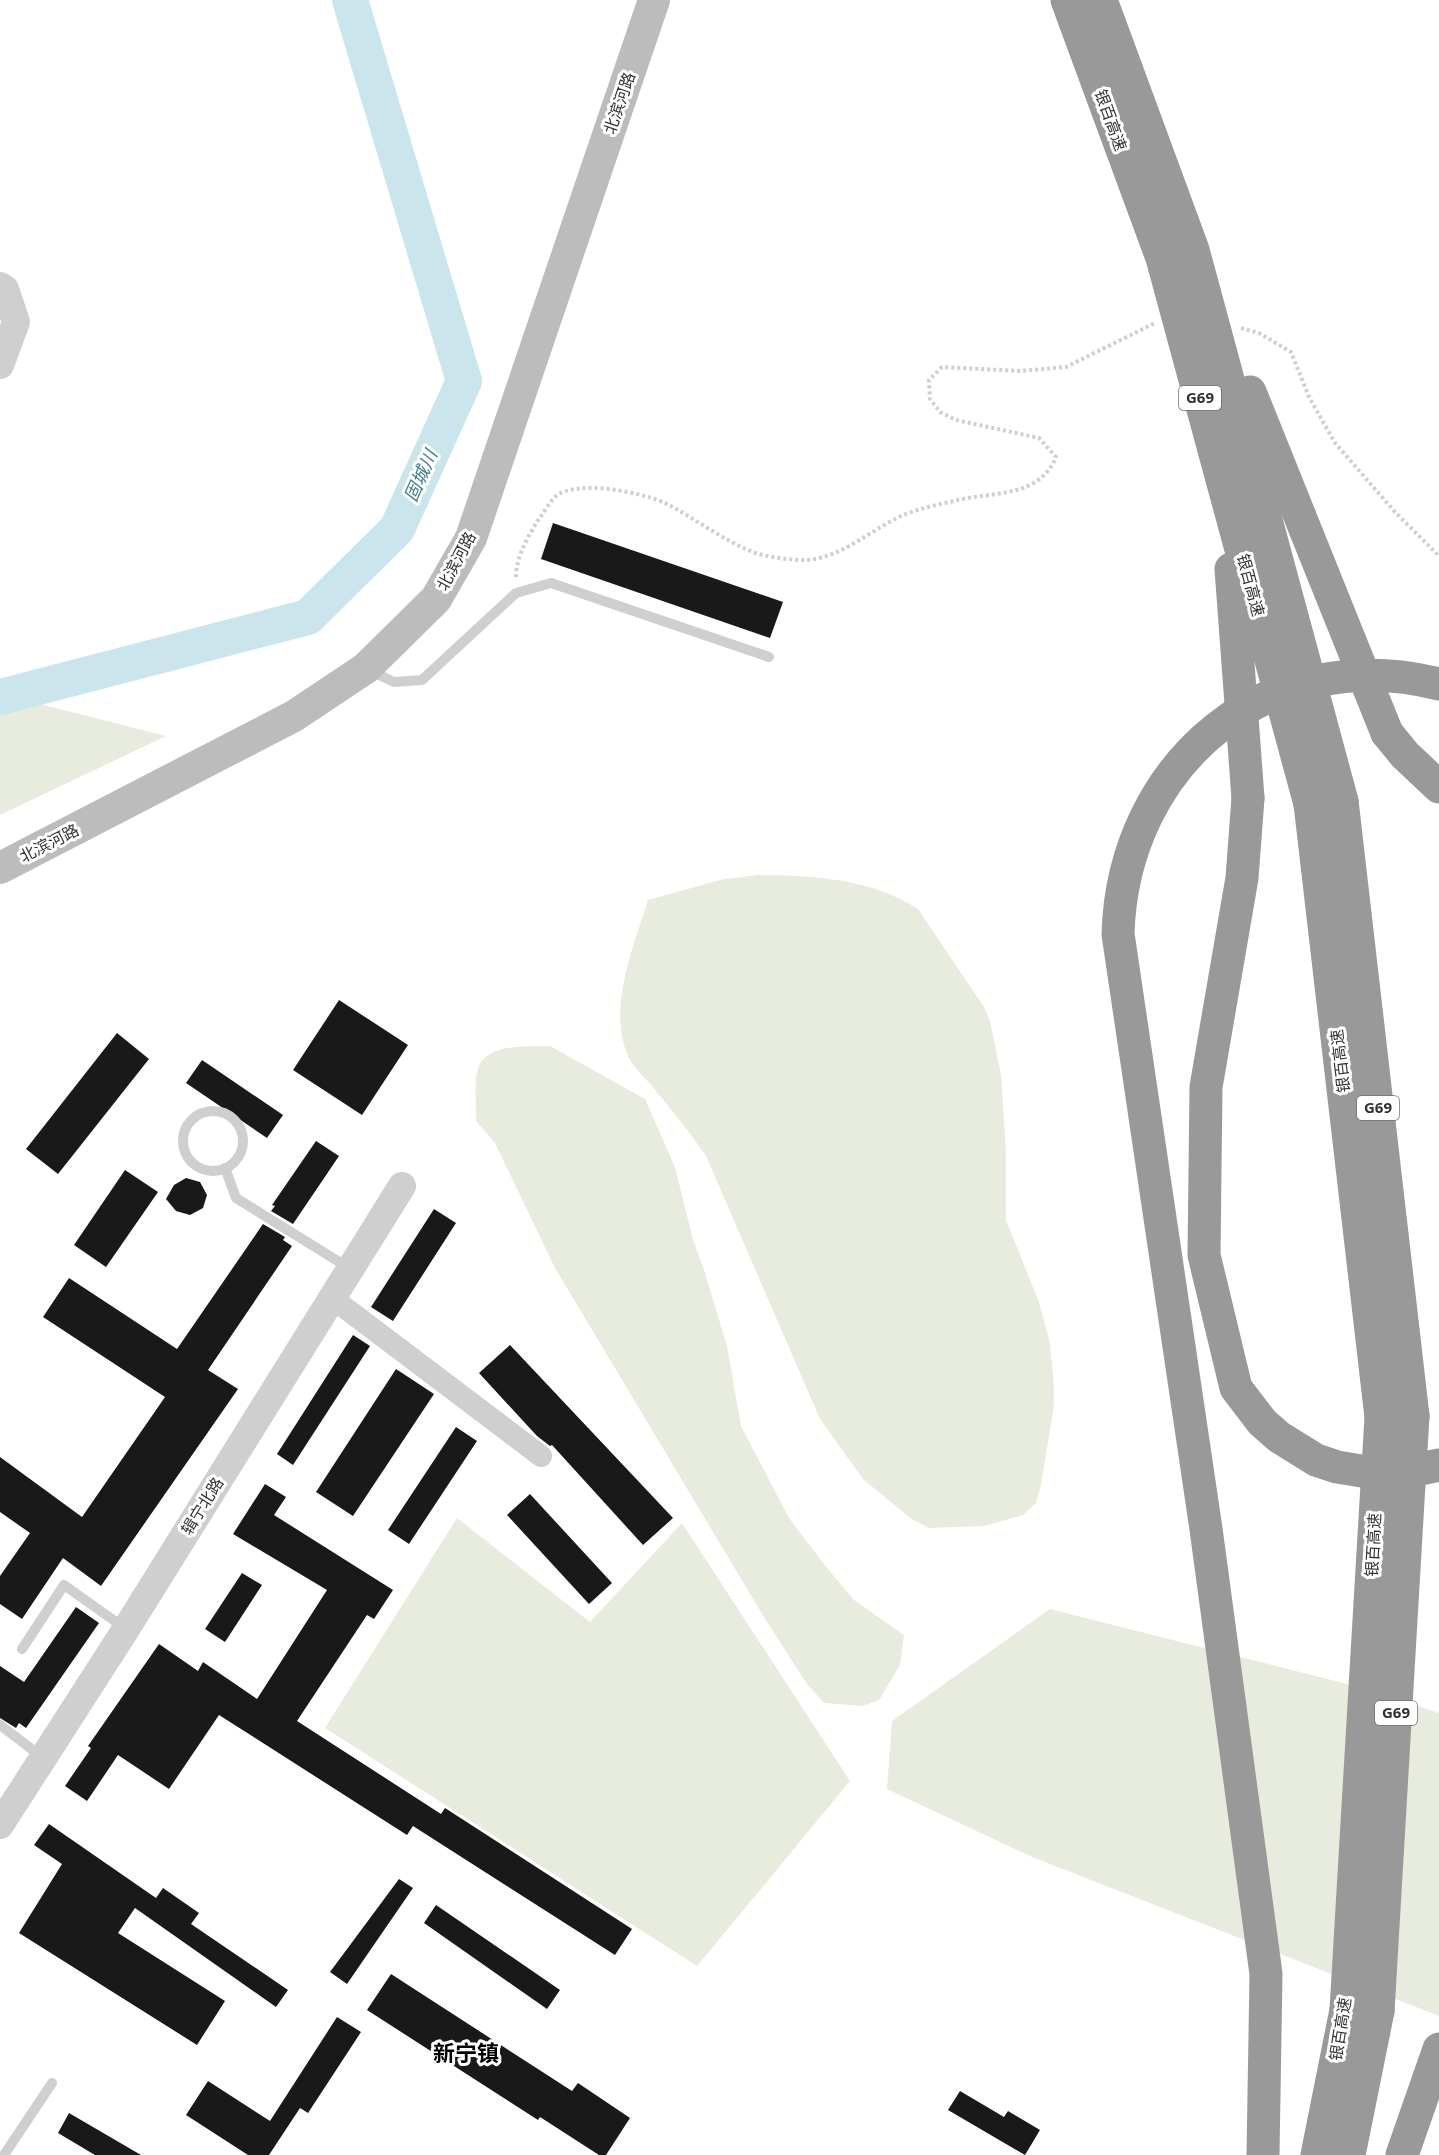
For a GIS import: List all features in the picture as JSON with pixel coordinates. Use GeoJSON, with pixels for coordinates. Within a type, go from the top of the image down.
{"type":"FeatureCollection","features":[{"type":"Feature","properties":{"kind":"highway","name":"银百高速"},"geometry":{"type":"LineString","coordinates":[[1067,0],[1162,258],[1310,804],[1381,1417],[1346,2010],[1317,2155]]}},
{"type":"Feature","properties":{"kind":"highway","name":"银百高速"},"geometry":{"type":"LineString","coordinates":[[1101,0],[1193,250],[1342,801],[1413,1416],[1378,2011],[1349,2155]]}},
{"type":"Feature","properties":{"kind":"highway"},"geometry":{"type":"LineString","coordinates":[[1193,250],[1387,733],[1405,755],[1439,787]]}},
{"type":"Feature","properties":{"kind":"highway"},"geometry":{"type":"LineString","coordinates":[[1225,492],[1248,798],[1242,878],[1206,1087],[1204,1255],[1236,1388],[1248,1406],[1279,1437],[1316,1460],[1348,1469],[1380,1474],[1402,1473],[1439,1465]]}},
{"type":"Feature","properties":{"kind":"highway"},"geometry":{"type":"LineString","coordinates":[[1263,2155],[1266,1974],[1206,1529],[1118,934],[1119,908],[1128,856],[1148,808],[1179,764],[1199,743],[1245,710],[1297,687],[1352,676],[1400,677],[1439,684]]}},
{"type":"Feature","properties":{"kind":"highway"},"geometry":{"type":"LineString","coordinates":[[1402,2155],[1439,2049]]}},
{"type":"Feature","properties":{"kind":"main road","name":"北滨河路"},"geometry":{"type":"LineString","coordinates":[[0,868],[294,716],[366,668],[436,599],[471,537],[654,0]]}},
{"type":"Feature","properties":{"kind":"street"},"geometry":{"type":"LineString","coordinates":[[0,286],[5,289],[16,322],[0,364]]}},
{"type":"Feature","properties":{"kind":"street","name":"辑宁北路"},"geometry":{"type":"LineString","coordinates":[[0,1825],[126,1629],[402,1186]]}},
{"type":"Feature","properties":{"kind":"street"},"geometry":{"type":"LineString","coordinates":[[332,1298],[541,1456]]}},
{"type":"Feature","properties":{"kind":"lane"},"geometry":{"type":"LineString","coordinates":[[366,668],[394,682],[422,680],[516,593],[551,583],[569,587],[769,657]]}},
{"type":"Feature","properties":{"kind":"lane"},"geometry":{"type":"LineString","coordinates":[[220,1112],[229,1115],[241,1129],[243,1138],[239,1156],[225,1168],[207,1170],[198,1167],[186,1153],[184,1134],[194,1119],[202,1113],[220,1112]]}},
{"type":"Feature","properties":{"kind":"lane"},"geometry":{"type":"LineString","coordinates":[[225,1168],[236,1198],[350,1269]]}},
{"type":"Feature","properties":{"kind":"lane"},"geometry":{"type":"LineString","coordinates":[[22,1649],[64,1585],[126,1629]]}},
{"type":"Feature","properties":{"kind":"lane"},"geometry":{"type":"LineString","coordinates":[[0,1725],[43,1757]]}},
{"type":"Feature","properties":{"kind":"lane"},"geometry":{"type":"LineString","coordinates":[[4,2155],[52,2083]]}},
{"type":"Feature","properties":{"kind":"path"},"geometry":{"type":"LineString","coordinates":[[516,593],[516,570],[528,537],[556,496],[574,488],[595,488],[649,497],[668,504],[753,552],[800,560],[841,551],[904,515],[971,497],[1014,492],[1034,484],[1050,472],[1056,457],[1039,438],[956,420],[940,412],[930,399],[929,380],[942,367],[1020,371],[1066,367],[1157,323]]}},
{"type":"Feature","properties":{"kind":"path"},"geometry":{"type":"LineString","coordinates":[[1238,327],[1258,333],[1291,352],[1309,397],[1335,443],[1395,512],[1439,556]]}},
{"type":"Feature","properties":{"kind":"shaded area"},"geometry":{"type":"Polygon","coordinates":[[[0,694],[166,736],[0,815],[0,694]]]}},
{"type":"Feature","properties":{"kind":"shaded area"},"geometry":{"type":"Polygon","coordinates":[[[759,875],[800,876],[861,885],[900,899],[918,909],[984,1007],[990,1021],[1001,1075],[1006,1152],[1006,1220],[1039,1302],[1050,1343],[1054,1386],[1054,1406],[1041,1485],[1036,1503],[1023,1515],[984,1526],[929,1528],[910,1518],[863,1479],[820,1419],[706,1156],[629,1058],[620,1020],[621,999],[630,958],[648,900],[724,879],[759,875]]]}},
{"type":"Feature","properties":{"kind":"shaded area"},"geometry":{"type":"Polygon","coordinates":[[[550,1046],[645,1099],[675,1167],[693,1240],[727,1346],[741,1426],[789,1518],[827,1568],[854,1600],[904,1635],[900,1665],[879,1700],[862,1706],[824,1703],[807,1684],[767,1622],[555,1268],[495,1143],[476,1121],[476,1081],[478,1069],[483,1060],[499,1050],[550,1046]]]}},
{"type":"Feature","properties":{"kind":"shaded area"},"geometry":{"type":"Polygon","coordinates":[[[457,1518],[590,1622],[682,1523],[850,1781],[697,1966],[325,1728],[457,1518]]]}},
{"type":"Feature","properties":{"kind":"shaded area"},"geometry":{"type":"Polygon","coordinates":[[[1050,1609],[1363,1688],[1439,1713],[1439,2016],[1032,1857],[887,1789],[892,1721],[1050,1609]]]}},
{"type":"Feature","properties":{"kind":"building"},"geometry":{"type":"Polygon","coordinates":[[[553,523],[783,602],[770,638],[541,559],[553,523]]]}},
{"type":"Feature","properties":{"kind":"building"},"geometry":{"type":"Polygon","coordinates":[[[339,1000],[408,1045],[362,1115],[293,1070],[339,1000]]]}},
{"type":"Feature","properties":{"kind":"building"},"geometry":{"type":"Polygon","coordinates":[[[117,1033],[149,1059],[58,1174],[26,1149],[117,1033]]]}},
{"type":"Feature","properties":{"kind":"building"},"geometry":{"type":"Polygon","coordinates":[[[202,1060],[283,1115],[267,1138],[186,1083],[202,1060]]]}},
{"type":"Feature","properties":{"kind":"building"},"geometry":{"type":"Polygon","coordinates":[[[316,1141],[339,1156],[293,1224],[271,1211],[275,1206],[272,1205],[316,1141]]]}},
{"type":"Feature","properties":{"kind":"building"},"geometry":{"type":"Polygon","coordinates":[[[125,1170],[158,1192],[106,1267],[74,1245],[125,1170]]]}},
{"type":"Feature","properties":{"kind":"building"},"geometry":{"type":"Polygon","coordinates":[[[186,1178],[200,1182],[207,1195],[203,1208],[190,1215],[176,1211],[166,1199],[174,1185],[186,1178]]]}},
{"type":"Feature","properties":{"kind":"building"},"geometry":{"type":"Polygon","coordinates":[[[434,1209],[456,1223],[393,1321],[371,1307],[434,1209]]]}},
{"type":"Feature","properties":{"kind":"building"},"geometry":{"type":"Polygon","coordinates":[[[263,1224],[285,1237],[283,1240],[292,1246],[208,1370],[238,1389],[101,1586],[63,1558],[22,1619],[0,1604],[0,1576],[30,1533],[0,1512],[0,1457],[82,1517],[165,1397],[43,1317],[69,1278],[177,1349],[263,1224]]]}},
{"type":"Feature","properties":{"kind":"building"},"geometry":{"type":"Polygon","coordinates":[[[353,1335],[370,1346],[293,1465],[277,1454],[353,1335]]]}},
{"type":"Feature","properties":{"kind":"building"},"geometry":{"type":"Polygon","coordinates":[[[510,1345],[673,1518],[643,1545],[552,1445],[550,1446],[537,1436],[479,1373],[510,1345]]]}},
{"type":"Feature","properties":{"kind":"building"},"geometry":{"type":"Polygon","coordinates":[[[396,1369],[434,1394],[353,1516],[316,1492],[396,1369]]]}},
{"type":"Feature","properties":{"kind":"building"},"geometry":{"type":"Polygon","coordinates":[[[456,1427],[477,1441],[409,1544],[388,1530],[456,1427]]]}},
{"type":"Feature","properties":{"kind":"building"},"geometry":{"type":"Polygon","coordinates":[[[265,1484],[286,1497],[274,1515],[393,1590],[374,1619],[367,1615],[297,1721],[441,1814],[445,1808],[632,1929],[615,1955],[413,1826],[407,1835],[219,1715],[169,1789],[118,1755],[87,1801],[65,1786],[91,1748],[88,1746],[159,1644],[198,1671],[203,1662],[257,1699],[327,1590],[233,1534],[265,1484]]]}},
{"type":"Feature","properties":{"kind":"building"},"geometry":{"type":"Polygon","coordinates":[[[530,1494],[612,1583],[589,1604],[507,1515],[530,1494]]]}},
{"type":"Feature","properties":{"kind":"building"},"geometry":{"type":"Polygon","coordinates":[[[242,1573],[262,1585],[225,1642],[205,1629],[242,1573]]]}},
{"type":"Feature","properties":{"kind":"building"},"geometry":{"type":"Polygon","coordinates":[[[76,1607],[99,1623],[26,1728],[19,1723],[16,1728],[0,1718],[0,1666],[24,1682],[76,1607]]]}},
{"type":"Feature","properties":{"kind":"building"},"geometry":{"type":"Polygon","coordinates":[[[49,1824],[156,1898],[163,1888],[199,1913],[191,1924],[288,1990],[276,2007],[135,1908],[118,1933],[225,2001],[197,2045],[19,1933],[62,1864],[34,1845],[49,1824]]]}},
{"type":"Feature","properties":{"kind":"building"},"geometry":{"type":"Polygon","coordinates":[[[399,1879],[413,1888],[347,1984],[330,1972],[399,1879]]]}},
{"type":"Feature","properties":{"kind":"building"},"geometry":{"type":"Polygon","coordinates":[[[436,1905],[560,1990],[547,2009],[424,1923],[436,1905]]]}},
{"type":"Feature","properties":{"kind":"building"},"geometry":{"type":"Polygon","coordinates":[[[391,1974],[572,2091],[578,2083],[630,2118],[606,2155],[599,2155],[540,2117],[538,2120],[367,2010],[391,1974]]]}},
{"type":"Feature","properties":{"kind":"building"},"geometry":{"type":"Polygon","coordinates":[[[337,2017],[361,2032],[308,2113],[300,2108],[269,2155],[248,2155],[186,2115],[208,2081],[270,2121],[337,2017]]]}},
{"type":"Feature","properties":{"kind":"building"},"geometry":{"type":"Polygon","coordinates":[[[960,2091],[1004,2117],[1008,2111],[1040,2130],[1025,2155],[948,2110],[960,2091]]]}},
{"type":"Feature","properties":{"kind":"building"},"geometry":{"type":"Polygon","coordinates":[[[69,2113],[141,2155],[95,2155],[58,2133],[69,2113]]]}},
{"type":"Feature","properties":{"kind":"waterway","name":"固城川"},"geometry":{"type":"LineString","coordinates":[[0,697],[308,617],[397,529],[464,381],[350,0]]}},
{"type":"Feature","properties":{"kind":"district","name":"新宁镇"},"geometry":{"type":"Point","coordinates":[466,2053]}}]}
